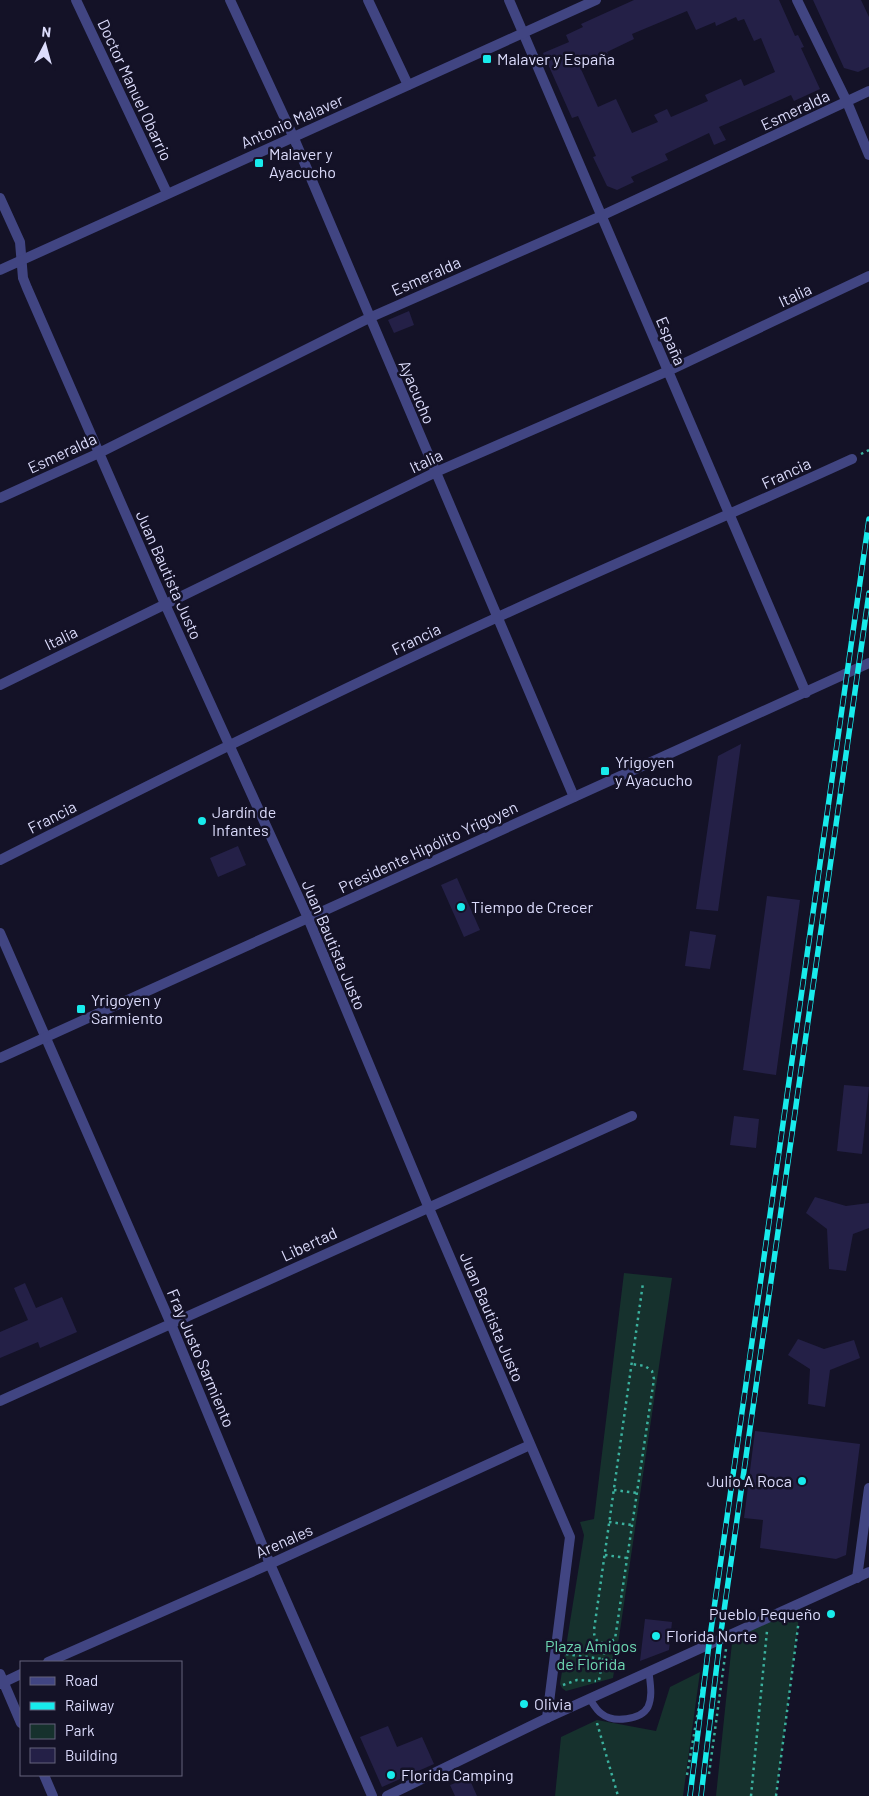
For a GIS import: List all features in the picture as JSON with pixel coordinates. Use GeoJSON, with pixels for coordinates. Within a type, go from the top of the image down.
{"type":"FeatureCollection","features":[{"type":"Feature","properties":{"kind":"street","name":"Doctor Manuel Obarrio"},"geometry":{"type":"LineString","coordinates":[[76,0],[167,193]]}},
{"type":"Feature","properties":{"kind":"street","name":"Ayacucho"},"geometry":{"type":"LineString","coordinates":[[230,0],[293,136],[574,797]]}},
{"type":"Feature","properties":{"kind":"street"},"geometry":{"type":"LineString","coordinates":[[368,0],[408,86]]}},
{"type":"Feature","properties":{"kind":"street","name":"España"},"geometry":{"type":"LineString","coordinates":[[509,0],[806,693]]}},
{"type":"Feature","properties":{"kind":"street","name":"Antonio Malaver"},"geometry":{"type":"LineString","coordinates":[[0,270],[596,0]]}},
{"type":"Feature","properties":{"kind":"street"},"geometry":{"type":"LineString","coordinates":[[797,0],[846,102],[869,156]]}},
{"type":"Feature","properties":{"kind":"street","name":"Esmeralda"},"geometry":{"type":"LineString","coordinates":[[0,498],[99,453],[369,318],[601,216],[869,91]]}},
{"type":"Feature","properties":{"kind":"street","name":"Juan Bautista Justo"},"geometry":{"type":"LineString","coordinates":[[0,198],[20,242],[23,278],[165,604],[308,918],[428,1206],[570,1537],[547,1718]]}},
{"type":"Feature","properties":{"kind":"street","name":"Italia"},"geometry":{"type":"LineString","coordinates":[[0,685],[436,472],[668,371],[869,276]]}},
{"type":"Feature","properties":{"kind":"street","name":"Francia"},"geometry":{"type":"LineString","coordinates":[[0,860],[229,745],[498,617],[730,515],[852,458]]}},
{"type":"Feature","properties":{"kind":"street","name":"Presidente Hipólito Yrigoyen"},"geometry":{"type":"LineString","coordinates":[[0,1058],[869,663]]}},
{"type":"Feature","properties":{"kind":"street","name":"Fray Justo Sarmiento"},"geometry":{"type":"LineString","coordinates":[[0,933],[172,1324],[270,1564],[372,1796]]}},
{"type":"Feature","properties":{"kind":"street","name":"Libertad"},"geometry":{"type":"LineString","coordinates":[[0,1401],[428,1206],[632,1116]]}},
{"type":"Feature","properties":{"kind":"street","name":"Arenales"},"geometry":{"type":"LineString","coordinates":[[50,1661],[270,1564],[530,1445]]}},
{"type":"Feature","properties":{"kind":"street"},"geometry":{"type":"LineString","coordinates":[[857,1578],[869,1488]]}},
{"type":"Feature","properties":{"kind":"street"},"geometry":{"type":"LineString","coordinates":[[388,1796],[547,1718],[869,1572]]}},
{"type":"Feature","properties":{"kind":"street"},"geometry":{"type":"LineString","coordinates":[[20,1674],[1,1680],[20,1720]]}},
{"type":"Feature","properties":{"kind":"street"},"geometry":{"type":"LineString","coordinates":[[44,1776],[53,1796]]}},
{"type":"Feature","properties":{"kind":"lane"},"geometry":{"type":"LineString","coordinates":[[592,1698],[602,1715],[613,1718],[637,1716],[647,1709],[649,1703],[651,1695],[649,1672]]}},
{"type":"Feature","properties":{"kind":"path"},"geometry":{"type":"LineString","coordinates":[[632,1364],[645,1366],[652,1371],[654,1379],[615,1639],[613,1642],[606,1644],[598,1642],[594,1637],[643,1283]]}},
{"type":"Feature","properties":{"kind":"path"},"geometry":{"type":"LineString","coordinates":[[614,1490],[637,1493]]}},
{"type":"Feature","properties":{"kind":"path"},"geometry":{"type":"LineString","coordinates":[[609,1522],[632,1525]]}},
{"type":"Feature","properties":{"kind":"path"},"geometry":{"type":"LineString","coordinates":[[605,1555],[627,1558]]}},
{"type":"Feature","properties":{"kind":"path"},"geometry":{"type":"LineString","coordinates":[[776,1796],[801,1602]]}},
{"type":"Feature","properties":{"kind":"path"},"geometry":{"type":"LineString","coordinates":[[751,1796],[768,1617]]}},
{"type":"Feature","properties":{"kind":"path"},"geometry":{"type":"LineString","coordinates":[[709,1774],[728,1636]]}},
{"type":"Feature","properties":{"kind":"path"},"geometry":{"type":"LineString","coordinates":[[606,1644],[599,1681],[592,1698],[618,1796]]}},
{"type":"Feature","properties":{"kind":"path"},"geometry":{"type":"LineString","coordinates":[[687,1776],[710,1644]]}},
{"type":"Feature","properties":{"kind":"path"},"geometry":{"type":"LineString","coordinates":[[556,1652],[624,1662]]}},
{"type":"Feature","properties":{"kind":"path"},"geometry":{"type":"LineString","coordinates":[[552,1689],[577,1680],[599,1681]]}},
{"type":"Feature","properties":{"kind":"green space","name":"Plaza Amigos de Florida"},"geometry":{"type":"Polygon","coordinates":[[[624,1273],[672,1278],[613,1678],[566,1691],[560,1684],[584,1535],[580,1522],[594,1519],[624,1273]]]}},
{"type":"Feature","properties":{"kind":"green space"},"geometry":{"type":"Polygon","coordinates":[[[801,1602],[776,1796],[716,1796],[733,1633],[801,1602]]]}},
{"type":"Feature","properties":{"kind":"green space"},"geometry":{"type":"Polygon","coordinates":[[[700,1672],[683,1796],[555,1796],[561,1737],[597,1720],[656,1731],[670,1687],[700,1672]]]}},
{"type":"Feature","properties":{"kind":"building"},"geometry":{"type":"Polygon","coordinates":[[[634,0],[779,0],[795,36],[798,35],[804,47],[801,48],[820,89],[794,101],[791,95],[719,127],[726,140],[714,145],[709,133],[665,154],[668,160],[631,177],[634,182],[617,190],[607,186],[593,157],[596,156],[578,116],[572,118],[543,53],[569,42],[566,35],[583,27],[581,24],[634,0]],[[687,11],[632,34],[634,39],[580,67],[598,107],[616,99],[632,133],[658,122],[654,115],[667,109],[671,117],[708,101],[705,95],[741,79],[744,86],[775,72],[761,38],[754,41],[744,19],[738,21],[736,17],[716,26],[715,22],[696,30],[687,11]]]}},
{"type":"Feature","properties":{"kind":"building"},"geometry":{"type":"Polygon","coordinates":[[[813,0],[861,0],[869,17],[869,67],[858,72],[844,68],[813,0]]]}},
{"type":"Feature","properties":{"kind":"building"},"geometry":{"type":"Polygon","coordinates":[[[409,311],[414,325],[394,333],[388,320],[409,311]]]}},
{"type":"Feature","properties":{"kind":"building"},"geometry":{"type":"Polygon","coordinates":[[[741,744],[718,911],[696,909],[718,756],[741,744]]]}},
{"type":"Feature","properties":{"kind":"building"},"geometry":{"type":"Polygon","coordinates":[[[238,846],[246,865],[218,877],[210,858],[238,846]]]}},
{"type":"Feature","properties":{"kind":"building","name":"Tiempo de Crecer"},"geometry":{"type":"Polygon","coordinates":[[[457,878],[480,930],[464,937],[441,885],[457,878]]]}},
{"type":"Feature","properties":{"kind":"building"},"geometry":{"type":"Polygon","coordinates":[[[767,896],[800,900],[776,1075],[743,1070],[767,896]]]}},
{"type":"Feature","properties":{"kind":"building"},"geometry":{"type":"Polygon","coordinates":[[[690,931],[716,935],[710,969],[685,966],[690,931]]]}},
{"type":"Feature","properties":{"kind":"building"},"geometry":{"type":"Polygon","coordinates":[[[844,1085],[869,1087],[862,1154],[837,1151],[844,1085]]]}},
{"type":"Feature","properties":{"kind":"building"},"geometry":{"type":"Polygon","coordinates":[[[734,1116],[759,1119],[756,1148],[730,1145],[734,1116]]]}},
{"type":"Feature","properties":{"kind":"building"},"geometry":{"type":"Polygon","coordinates":[[[815,1197],[846,1206],[869,1203],[869,1228],[853,1234],[846,1271],[829,1269],[827,1229],[806,1213],[815,1197]]]}},
{"type":"Feature","properties":{"kind":"building"},"geometry":{"type":"Polygon","coordinates":[[[25,1283],[36,1308],[62,1297],[77,1332],[40,1348],[38,1342],[0,1358],[0,1332],[28,1320],[14,1288],[25,1283]]]}},
{"type":"Feature","properties":{"kind":"building"},"geometry":{"type":"Polygon","coordinates":[[[798,1339],[824,1349],[854,1340],[860,1358],[830,1370],[825,1407],[808,1404],[810,1369],[788,1355],[798,1339]]]}},
{"type":"Feature","properties":{"kind":"building","name":"Julio A Roca"},"geometry":{"type":"Polygon","coordinates":[[[755,1431],[860,1444],[846,1555],[836,1559],[760,1548],[763,1520],[744,1518],[755,1431]]]}},
{"type":"Feature","properties":{"kind":"building","name":"Florida Norte"},"geometry":{"type":"Polygon","coordinates":[[[645,1619],[672,1622],[669,1650],[640,1661],[645,1619]]]}},
{"type":"Feature","properties":{"kind":"building"},"geometry":{"type":"Polygon","coordinates":[[[388,1726],[397,1747],[422,1737],[434,1764],[382,1787],[360,1737],[388,1726]]]}},
{"type":"Feature","properties":{"kind":"building"},"geometry":{"type":"Polygon","coordinates":[[[469,1778],[477,1796],[455,1796],[450,1785],[469,1778]]]}},
{"type":"Feature","properties":{"kind":"railway"},"geometry":{"type":"LineString","coordinates":[[690,1796],[709,1644],[869,519]]}},
{"type":"Feature","properties":{"kind":"railway"},"geometry":{"type":"LineString","coordinates":[[701,1796],[720,1639],[869,593]]}},
{"type":"Feature","properties":{"kind":"place","name":"Malaver y España"},"geometry":{"type":"Point","coordinates":[487,59]}},
{"type":"Feature","properties":{"kind":"place","name":"Malaver y Ayacucho"},"geometry":{"type":"Point","coordinates":[259,163]}},
{"type":"Feature","properties":{"kind":"place","name":"Yrigoyen y Ayacucho"},"geometry":{"type":"Point","coordinates":[605,771]}},
{"type":"Feature","properties":{"kind":"place","name":"Jardín de Infantes"},"geometry":{"type":"Point","coordinates":[202,821]}},
{"type":"Feature","properties":{"kind":"place","name":"Tiempo de Crecer"},"geometry":{"type":"Point","coordinates":[461,907]}},
{"type":"Feature","properties":{"kind":"place","name":"Yrigoyen y Sarmiento"},"geometry":{"type":"Point","coordinates":[81,1009]}},
{"type":"Feature","properties":{"kind":"place","name":"Julio A Roca"},"geometry":{"type":"Point","coordinates":[802,1481]}},
{"type":"Feature","properties":{"kind":"place","name":"Pueblo Pequeño"},"geometry":{"type":"Point","coordinates":[831,1614]}},
{"type":"Feature","properties":{"kind":"place","name":"Florida Norte"},"geometry":{"type":"Point","coordinates":[656,1636]}},
{"type":"Feature","properties":{"kind":"place","name":"Olivia"},"geometry":{"type":"Point","coordinates":[524,1704]}},
{"type":"Feature","properties":{"kind":"place","name":"Florida Camping"},"geometry":{"type":"Point","coordinates":[391,1775]}}]}
